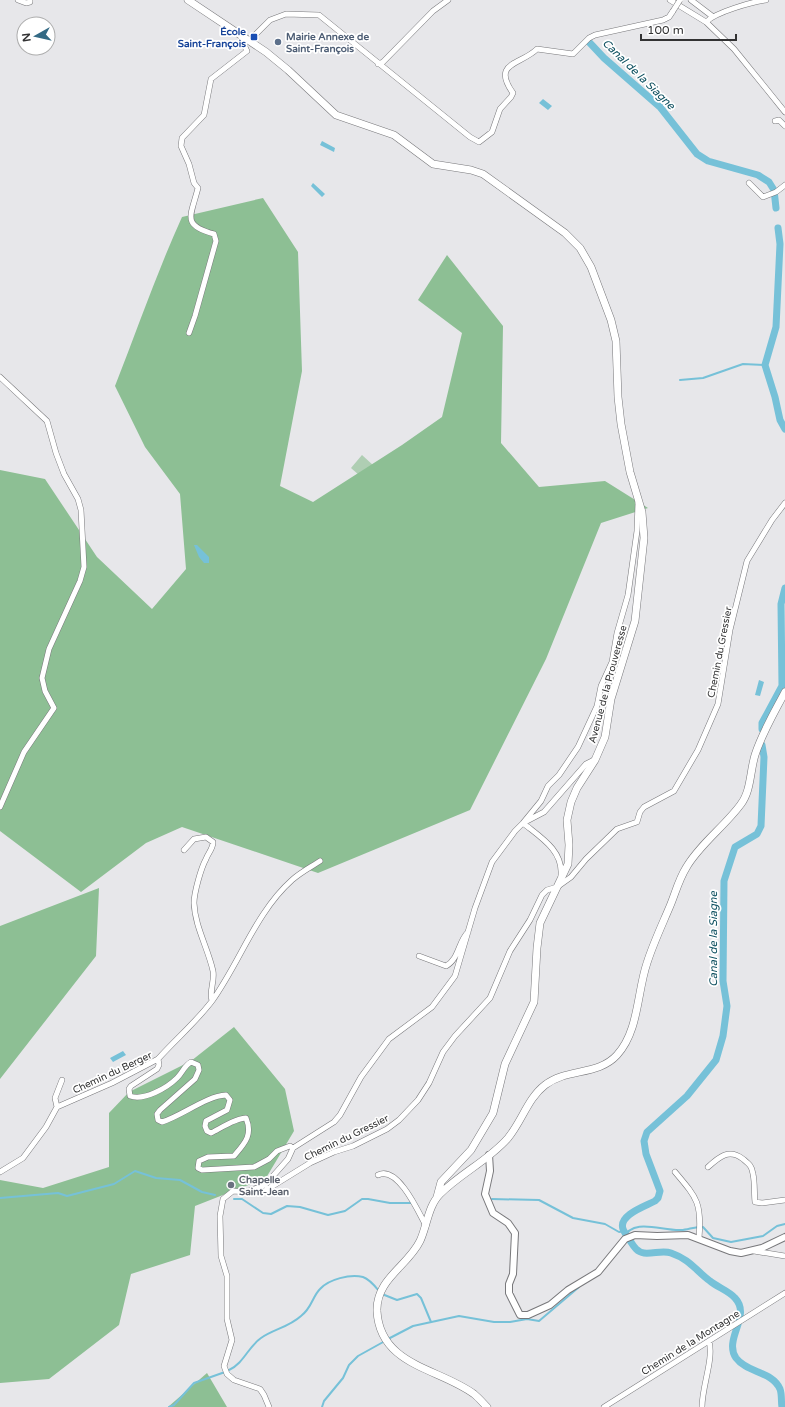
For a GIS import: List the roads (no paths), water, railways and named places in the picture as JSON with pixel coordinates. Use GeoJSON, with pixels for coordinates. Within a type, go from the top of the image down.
{"type":"FeatureCollection","features":[{"type":"Feature","properties":{"kind":"main road","name":"Avenue de la Prouveresse"},"geometry":{"type":"LineString","coordinates":[[188,0],[280,64],[336,115],[394,135],[433,164],[471,170],[483,174],[565,233],[580,248],[591,267],[611,320],[616,341],[618,397],[621,424],[630,472],[642,512],[644,538],[635,621],[630,643],[611,699],[604,737],[595,760],[577,788],[567,811],[569,845],[568,864],[540,923],[534,1002],[506,1064],[493,1112],[471,1150],[441,1182],[420,1242],[412,1254],[393,1274],[382,1289],[378,1303],[380,1326],[388,1344],[399,1355],[473,1393],[488,1407]]}},
{"type":"Feature","properties":{"kind":"main road"},"geometry":{"type":"LineString","coordinates":[[437,1197],[499,1147],[512,1132],[534,1095],[546,1084],[556,1078],[600,1068],[617,1055],[623,1047],[632,1026],[647,963],[686,866],[742,804],[747,790],[754,756],[770,718],[785,692]]}},
{"type":"Feature","properties":{"kind":"street"},"geometry":{"type":"LineString","coordinates":[[18,0],[26,3],[30,2],[30,0]]}},
{"type":"Feature","properties":{"kind":"street"},"geometry":{"type":"LineString","coordinates":[[378,64],[383,62],[433,11],[448,0]]}},
{"type":"Feature","properties":{"kind":"street"},"geometry":{"type":"LineString","coordinates":[[670,0],[706,22],[734,49],[785,112]]}},
{"type":"Feature","properties":{"kind":"street"},"geometry":{"type":"LineString","coordinates":[[249,41],[270,20],[275,18],[295,13],[319,15],[378,64],[470,137],[479,142],[492,132],[500,108],[512,97],[513,93],[505,81],[505,76],[511,64],[531,55],[537,49],[574,54],[589,38],[594,35],[663,20],[668,17],[680,0]]}},
{"type":"Feature","properties":{"kind":"street"},"geometry":{"type":"LineString","coordinates":[[691,0],[712,16]]}},
{"type":"Feature","properties":{"kind":"street"},"geometry":{"type":"LineString","coordinates":[[706,22],[712,16],[744,6],[750,2],[766,0]]}},
{"type":"Feature","properties":{"kind":"street"},"geometry":{"type":"LineString","coordinates":[[189,333],[216,241],[214,234],[199,230],[193,225],[190,218],[198,188],[194,183],[189,164],[181,146],[182,138],[204,115],[211,79],[247,51],[242,41],[242,37]]}},
{"type":"Feature","properties":{"kind":"street"},"geometry":{"type":"LineString","coordinates":[[775,121],[779,120],[785,126]]}},
{"type":"Feature","properties":{"kind":"street"},"geometry":{"type":"LineString","coordinates":[[749,183],[763,197],[778,190],[785,184]]}},
{"type":"Feature","properties":{"kind":"street"},"geometry":{"type":"LineString","coordinates":[[0,377],[47,421],[64,474],[78,499],[84,568],[80,581],[49,649],[42,678],[45,691],[54,708],[24,752],[0,807]]}},
{"type":"Feature","properties":{"kind":"street"},"geometry":{"type":"LineString","coordinates":[[269,1407],[260,1389],[234,1380],[227,1374],[224,1366],[232,1340],[227,1319],[227,1276],[221,1256],[221,1211],[223,1198],[233,1191],[246,1192],[265,1185],[288,1160],[293,1148],[330,1124],[340,1115],[361,1077],[389,1039],[432,1007],[456,976],[475,908],[492,862],[515,831],[541,801],[548,786],[559,775],[578,747],[597,706],[601,686],[612,662],[617,633],[628,595],[637,531],[638,496]]}},
{"type":"Feature","properties":{"kind":"street","name":"Chemin du Gressier"},"geometry":{"type":"LineString","coordinates":[[246,1192],[264,1192],[310,1164],[334,1152],[353,1146],[399,1120],[418,1100],[429,1083],[443,1052],[455,1036],[490,998],[510,951],[530,920],[542,895],[547,890],[557,887],[571,877],[586,859],[617,829],[637,822],[640,812],[644,807],[671,794],[698,750],[718,704],[730,630],[747,561],[772,520],[785,503]]}},
{"type":"Feature","properties":{"kind":"street"},"geometry":{"type":"LineString","coordinates":[[523,823],[544,812],[586,764],[595,760]]}},
{"type":"Feature","properties":{"kind":"street"},"geometry":{"type":"LineString","coordinates":[[523,823],[546,840],[562,865],[561,880]]}},
{"type":"Feature","properties":{"kind":"street"},"geometry":{"type":"LineString","coordinates":[[184,850],[194,839],[206,837],[214,842],[213,847],[206,858],[194,903],[199,933],[214,976],[210,995],[212,1001]]}},
{"type":"Feature","properties":{"kind":"street"},"geometry":{"type":"LineString","coordinates":[[158,1058],[212,1001],[225,981],[252,932],[281,891],[293,879],[320,861]]}},
{"type":"Feature","properties":{"kind":"street"},"geometry":{"type":"LineString","coordinates":[[419,956],[446,966],[453,960],[462,938],[469,931]]}},
{"type":"Feature","properties":{"kind":"street","name":"Chemin du Berger"},"geometry":{"type":"LineString","coordinates":[[57,1107],[112,1083],[158,1058],[159,1066],[157,1069],[129,1089],[130,1096],[140,1097],[168,1085],[178,1078],[184,1066],[191,1062],[198,1065],[199,1070],[195,1078],[160,1110],[157,1114],[158,1120],[162,1122],[200,1104],[226,1095],[230,1100],[227,1110],[206,1121],[205,1126],[207,1131],[212,1133],[240,1118],[246,1118],[250,1127],[245,1143],[234,1156],[208,1157],[199,1161],[198,1168],[202,1170],[254,1167],[269,1159],[277,1150],[290,1146],[293,1148]]}},
{"type":"Feature","properties":{"kind":"street"},"geometry":{"type":"LineString","coordinates":[[0,1172],[23,1158],[46,1127],[57,1107],[55,1098],[62,1080]]}},
{"type":"Feature","properties":{"kind":"street"},"geometry":{"type":"LineString","coordinates":[[708,1167],[720,1157],[728,1153],[737,1154],[751,1165],[754,1175],[755,1202],[762,1203],[785,1200]]}},
{"type":"Feature","properties":{"kind":"street"},"geometry":{"type":"LineString","coordinates":[[489,1155],[490,1171],[485,1194],[493,1213],[508,1223],[515,1233],[513,1274],[509,1284],[509,1293],[520,1315],[528,1315],[550,1304],[568,1290],[598,1272],[625,1239],[635,1235],[657,1236],[688,1234],[730,1251],[741,1253],[753,1251],[785,1237]]}},
{"type":"Feature","properties":{"kind":"street"},"geometry":{"type":"LineString","coordinates":[[675,1172],[695,1196],[700,1218],[699,1238]]}},
{"type":"Feature","properties":{"kind":"street"},"geometry":{"type":"LineString","coordinates":[[378,1175],[388,1175],[401,1184],[412,1198],[426,1226]]}},
{"type":"Feature","properties":{"kind":"street"},"geometry":{"type":"LineString","coordinates":[[753,1251],[785,1256]]}},
{"type":"Feature","properties":{"kind":"street","name":"Chemin de la Montagne"},"geometry":{"type":"LineString","coordinates":[[604,1407],[612,1405],[733,1324],[785,1293]]}},
{"type":"Feature","properties":{"kind":"street"},"geometry":{"type":"LineString","coordinates":[[702,1407],[702,1392],[712,1351],[709,1341]]}},
{"type":"Feature","properties":{"kind":"water"},"geometry":{"type":"Polygon","coordinates":[[[543,99],[552,106],[548,110],[539,103],[543,99]]]}},
{"type":"Feature","properties":{"kind":"water"},"geometry":{"type":"Polygon","coordinates":[[[322,141],[335,148],[334,152],[320,145],[322,141]]]}},
{"type":"Feature","properties":{"kind":"water"},"geometry":{"type":"Polygon","coordinates":[[[313,183],[325,194],[322,197],[311,186],[313,183]]]}},
{"type":"Feature","properties":{"kind":"water"},"geometry":{"type":"Polygon","coordinates":[[[194,545],[197,545],[209,557],[209,563],[204,563],[199,557],[194,545]]]}},
{"type":"Feature","properties":{"kind":"water"},"geometry":{"type":"Polygon","coordinates":[[[759,680],[764,682],[760,696],[755,695],[759,680]]]}},
{"type":"Feature","properties":{"kind":"water"},"geometry":{"type":"Polygon","coordinates":[[[123,1051],[126,1055],[113,1062],[110,1058],[123,1051]]]}},
{"type":"Feature","properties":{"kind":"waterway","name":"Canal de la Siagne"},"geometry":{"type":"LineString","coordinates":[[589,42],[604,58],[660,107],[697,154],[708,161],[758,175],[769,182],[774,190],[776,208]]}},
{"type":"Feature","properties":{"kind":"waterway","name":"Canal de la Siagne"},"geometry":{"type":"LineString","coordinates":[[778,228],[780,244],[776,327],[765,365],[775,397],[780,420],[785,429]]}},
{"type":"Feature","properties":{"kind":"waterway"},"geometry":{"type":"LineString","coordinates":[[680,380],[703,378],[743,364],[765,365]]}},
{"type":"Feature","properties":{"kind":"waterway","name":"Canal de la Siagne"},"geometry":{"type":"LineString","coordinates":[[762,729],[762,723],[782,686],[781,604],[785,588]]}},
{"type":"Feature","properties":{"kind":"waterway","name":"Canal de la Siagne"},"geometry":{"type":"LineString","coordinates":[[762,745],[764,757],[761,826],[757,834],[735,847],[724,881],[723,981],[727,1006],[723,1036],[716,1060],[687,1096],[647,1132],[644,1141],[646,1154],[660,1191],[658,1198],[655,1201],[640,1208],[625,1219],[623,1229],[637,1250],[644,1253],[668,1252],[678,1256],[735,1298],[739,1305],[740,1312],[733,1343],[733,1351],[736,1358],[746,1367],[765,1375],[776,1383],[781,1391],[782,1407]]}},
{"type":"Feature","properties":{"kind":"waterway"},"geometry":{"type":"LineString","coordinates":[[0,1198],[58,1193],[67,1196],[114,1184],[135,1171],[156,1178],[180,1180],[202,1192],[215,1195]]}},
{"type":"Feature","properties":{"kind":"waterway"},"geometry":{"type":"LineString","coordinates":[[234,1199],[242,1199],[263,1213],[271,1214],[287,1206],[300,1207],[328,1215],[345,1211],[362,1199],[390,1203],[411,1203]]}},
{"type":"Feature","properties":{"kind":"waterway"},"geometry":{"type":"LineString","coordinates":[[492,1199],[539,1200],[573,1218],[605,1224],[619,1232],[626,1231]]}},
{"type":"Feature","properties":{"kind":"waterway"},"geometry":{"type":"LineString","coordinates":[[623,1238],[634,1228],[641,1227],[649,1226],[673,1230],[703,1227],[713,1238],[731,1242],[763,1236],[777,1226],[785,1224]]}},
{"type":"Feature","properties":{"kind":"waterway"},"geometry":{"type":"LineString","coordinates":[[229,1370],[234,1367],[261,1338],[292,1323],[305,1313],[317,1292],[329,1282],[340,1278],[358,1276],[370,1281],[379,1291]]}},
{"type":"Feature","properties":{"kind":"waterway"},"geometry":{"type":"LineString","coordinates":[[388,1339],[413,1326],[459,1316],[494,1322],[510,1322],[527,1319],[539,1321],[579,1287]]}},
{"type":"Feature","properties":{"kind":"waterway"},"geometry":{"type":"LineString","coordinates":[[382,1294],[397,1300],[417,1294],[421,1298],[431,1322]]}},
{"type":"Feature","properties":{"kind":"waterway"},"geometry":{"type":"LineString","coordinates":[[322,1407],[324,1401],[343,1378],[349,1365],[358,1356],[385,1341]]}},
{"type":"Feature","properties":{"kind":"waterway"},"geometry":{"type":"LineString","coordinates":[[169,1407],[174,1405],[194,1383],[225,1372]]}},
{"type":"Feature","properties":{"kind":"place","name":"École Saint-François"},"geometry":{"type":"Point","coordinates":[254,37]}},
{"type":"Feature","properties":{"kind":"place","name":"Mairie Annexe de Saint-François"},"geometry":{"type":"Point","coordinates":[278,42]}},
{"type":"Feature","properties":{"kind":"place","name":"Chapelle Saint-Jean"},"geometry":{"type":"Point","coordinates":[231,1185]}}]}
